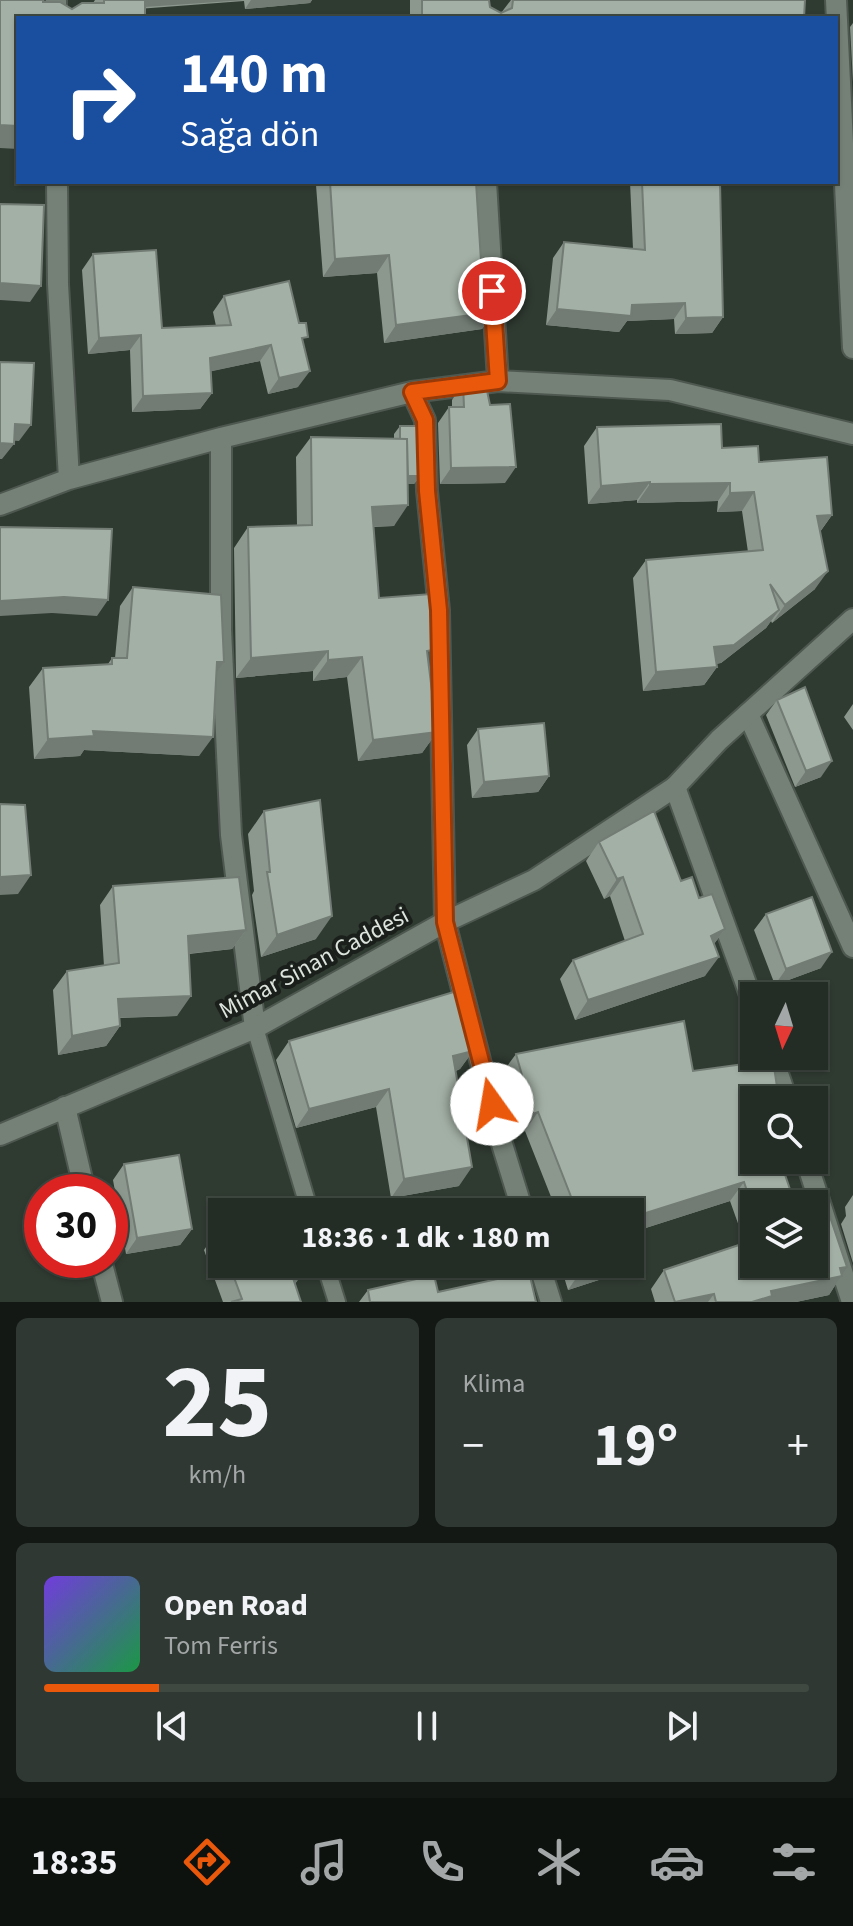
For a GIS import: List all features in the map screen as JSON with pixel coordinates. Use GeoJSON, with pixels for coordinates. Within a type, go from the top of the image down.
{"type":"FeatureCollection","features":[{"type":"Feature","properties":{"kind":"street"},"geometry":{"type":"LineString","coordinates":[[838,41],[853,348]]}},
{"type":"Feature","properties":{"kind":"street"},"geometry":{"type":"LineString","coordinates":[[57,184],[58,284],[69,479]]}},
{"type":"Feature","properties":{"kind":"street"},"geometry":{"type":"LineString","coordinates":[[486,184],[498,381]]}},
{"type":"Feature","properties":{"kind":"street"},"geometry":{"type":"LineString","coordinates":[[0,505],[69,479],[221,438],[412,392],[498,381],[670,390],[853,434]]}},
{"type":"Feature","properties":{"kind":"street"},"geometry":{"type":"LineString","coordinates":[[412,392],[425,420],[427,491],[439,610],[445,922],[498,1131],[519,1198]]}},
{"type":"Feature","properties":{"kind":"street"},"geometry":{"type":"LineString","coordinates":[[221,438],[221,630],[231,835],[255,1028]]}},
{"type":"Feature","properties":{"kind":"street","name":"Mimar Sinan Caddesi"},"geometry":{"type":"LineString","coordinates":[[0,1135],[255,1028],[445,922],[534,880],[675,787],[748,714],[853,619]]}},
{"type":"Feature","properties":{"kind":"street"},"geometry":{"type":"LineString","coordinates":[[748,714],[853,947]]}},
{"type":"Feature","properties":{"kind":"street"},"geometry":{"type":"LineString","coordinates":[[675,787],[745,982]]}},
{"type":"Feature","properties":{"kind":"street"},"geometry":{"type":"LineString","coordinates":[[65,1107],[81,1174]]}},
{"type":"Feature","properties":{"kind":"street"},"geometry":{"type":"LineString","coordinates":[[811,1174],[852,1302]]}},
{"type":"Feature","properties":{"kind":"street"},"geometry":{"type":"LineString","coordinates":[[106,1278],[112,1302]]}},
{"type":"Feature","properties":{"kind":"street"},"geometry":{"type":"LineString","coordinates":[[543,1278],[551,1302]]}},
{"type":"Feature","properties":{"kind":"lane"},"geometry":{"type":"LineString","coordinates":[[255,1028],[306,1198]]}},
{"type":"Feature","properties":{"kind":"lane"},"geometry":{"type":"LineString","coordinates":[[329,1278],[337,1302]]}},
{"type":"Feature","properties":{"kind":"building"},"geometry":{"type":"Polygon","coordinates":[[[0,0],[60,2],[72,9],[82,3],[104,3],[104,0],[145,0],[145,16],[16,16],[16,126],[0,125],[0,0]]]}},
{"type":"Feature","properties":{"kind":"building"},"geometry":{"type":"Polygon","coordinates":[[[422,0],[489,0],[490,7],[501,13],[512,8],[513,0],[805,0],[804,16],[422,16],[422,0]]]}},
{"type":"Feature","properties":{"kind":"building"},"geometry":{"type":"Polygon","coordinates":[[[330,184],[476,184],[481,261],[489,260],[494,312],[396,325],[389,255],[335,259],[330,184]]]}},
{"type":"Feature","properties":{"kind":"building"},"geometry":{"type":"Polygon","coordinates":[[[642,184],[720,184],[723,317],[686,318],[685,303],[632,305],[631,316],[557,309],[564,242],[645,250],[642,184]]]}},
{"type":"Feature","properties":{"kind":"building"},"geometry":{"type":"Polygon","coordinates":[[[0,204],[44,205],[41,286],[0,283],[0,204]]]}},
{"type":"Feature","properties":{"kind":"building"},"geometry":{"type":"Polygon","coordinates":[[[156,250],[162,328],[231,325],[224,296],[289,281],[299,323],[306,323],[308,337],[302,338],[310,371],[279,378],[271,345],[210,358],[212,393],[143,396],[141,335],[99,338],[93,254],[156,250]]]}},
{"type":"Feature","properties":{"kind":"building"},"geometry":{"type":"Polygon","coordinates":[[[0,362],[34,363],[31,425],[15,424],[14,444],[0,443],[0,362]]]}},
{"type":"Feature","properties":{"kind":"building"},"geometry":{"type":"Polygon","coordinates":[[[485,381],[490,405],[510,404],[516,467],[451,468],[449,407],[464,407],[463,384],[485,381]]]}},
{"type":"Feature","properties":{"kind":"building"},"geometry":{"type":"Polygon","coordinates":[[[721,424],[722,448],[758,446],[759,462],[827,457],[832,515],[817,516],[828,571],[785,605],[770,584],[779,610],[734,645],[714,647],[717,667],[656,672],[646,560],[763,550],[754,492],[730,493],[730,483],[650,482],[601,486],[597,427],[721,424]]]}},
{"type":"Feature","properties":{"kind":"building"},"geometry":{"type":"Polygon","coordinates":[[[400,426],[418,426],[420,476],[408,476],[407,439],[400,439],[400,426]]]}},
{"type":"Feature","properties":{"kind":"building"},"geometry":{"type":"Polygon","coordinates":[[[311,437],[407,439],[408,505],[372,507],[379,598],[431,594],[432,650],[427,651],[437,732],[373,740],[362,657],[328,660],[328,651],[251,658],[248,527],[312,525],[311,437]]]}},
{"type":"Feature","properties":{"kind":"building"},"geometry":{"type":"Polygon","coordinates":[[[0,527],[112,529],[108,600],[64,597],[0,601],[0,527]]]}},
{"type":"Feature","properties":{"kind":"building"},"geometry":{"type":"Polygon","coordinates":[[[133,587],[221,595],[224,662],[217,662],[213,737],[93,731],[94,736],[48,739],[43,668],[112,664],[112,658],[127,658],[133,587]]]}},
{"type":"Feature","properties":{"kind":"building"},"geometry":{"type":"Polygon","coordinates":[[[805,687],[832,761],[806,771],[777,700],[805,687]]]}},
{"type":"Feature","properties":{"kind":"building"},"geometry":{"type":"Polygon","coordinates":[[[544,723],[549,776],[484,782],[478,729],[544,723]]]}},
{"type":"Feature","properties":{"kind":"building"},"geometry":{"type":"Polygon","coordinates":[[[320,800],[332,916],[277,935],[267,872],[270,872],[264,811],[320,800]]]}},
{"type":"Feature","properties":{"kind":"building"},"geometry":{"type":"Polygon","coordinates":[[[0,804],[25,805],[31,875],[0,877],[0,804]]]}},
{"type":"Feature","properties":{"kind":"building"},"geometry":{"type":"Polygon","coordinates":[[[654,811],[681,881],[692,877],[699,898],[712,894],[725,929],[711,936],[719,957],[588,1000],[573,960],[643,934],[623,877],[617,879],[599,842],[654,811]]]}},
{"type":"Feature","properties":{"kind":"building"},"geometry":{"type":"Polygon","coordinates":[[[239,877],[246,930],[188,936],[191,996],[118,999],[120,1026],[72,1036],[67,971],[119,963],[113,886],[239,877]]]}},
{"type":"Feature","properties":{"kind":"building"},"geometry":{"type":"Polygon","coordinates":[[[812,897],[832,952],[786,969],[766,914],[812,897]]]}},
{"type":"Feature","properties":{"kind":"building"},"geometry":{"type":"Polygon","coordinates":[[[457,991],[473,1051],[453,1056],[472,1167],[404,1179],[389,1089],[309,1109],[289,1041],[457,991]]]}},
{"type":"Feature","properties":{"kind":"building"},"geometry":{"type":"Polygon","coordinates":[[[684,1021],[693,1071],[740,1065],[740,1070],[774,1070],[777,1086],[740,1086],[740,1174],[785,1174],[790,1190],[747,1190],[744,1182],[644,1214],[644,1198],[572,1198],[538,1112],[533,1114],[516,1054],[684,1021]]]}},
{"type":"Feature","properties":{"kind":"building"},"geometry":{"type":"Polygon","coordinates":[[[179,1155],[192,1229],[137,1238],[124,1164],[179,1155]]]}},
{"type":"Feature","properties":{"kind":"building"},"geometry":{"type":"Polygon","coordinates":[[[828,1211],[847,1267],[840,1268],[842,1276],[771,1291],[772,1296],[752,1302],[716,1302],[714,1294],[675,1302],[664,1270],[740,1245],[740,1278],[828,1278],[828,1211]]]}},
{"type":"Feature","properties":{"kind":"building"},"geometry":{"type":"Polygon","coordinates":[[[234,1278],[293,1278],[301,1302],[231,1302],[242,1299],[234,1278]]]}},
{"type":"Feature","properties":{"kind":"building"},"geometry":{"type":"Polygon","coordinates":[[[421,1278],[435,1278],[438,1292],[502,1278],[530,1278],[536,1302],[370,1302],[368,1290],[421,1278]]]}},
{"type":"Feature","properties":{"kind":"route"},"geometry":{"type":"LineString","coordinates":[[492,291],[498,381],[412,392],[425,420],[427,491],[439,610],[445,922],[492,1104]]}}]}
